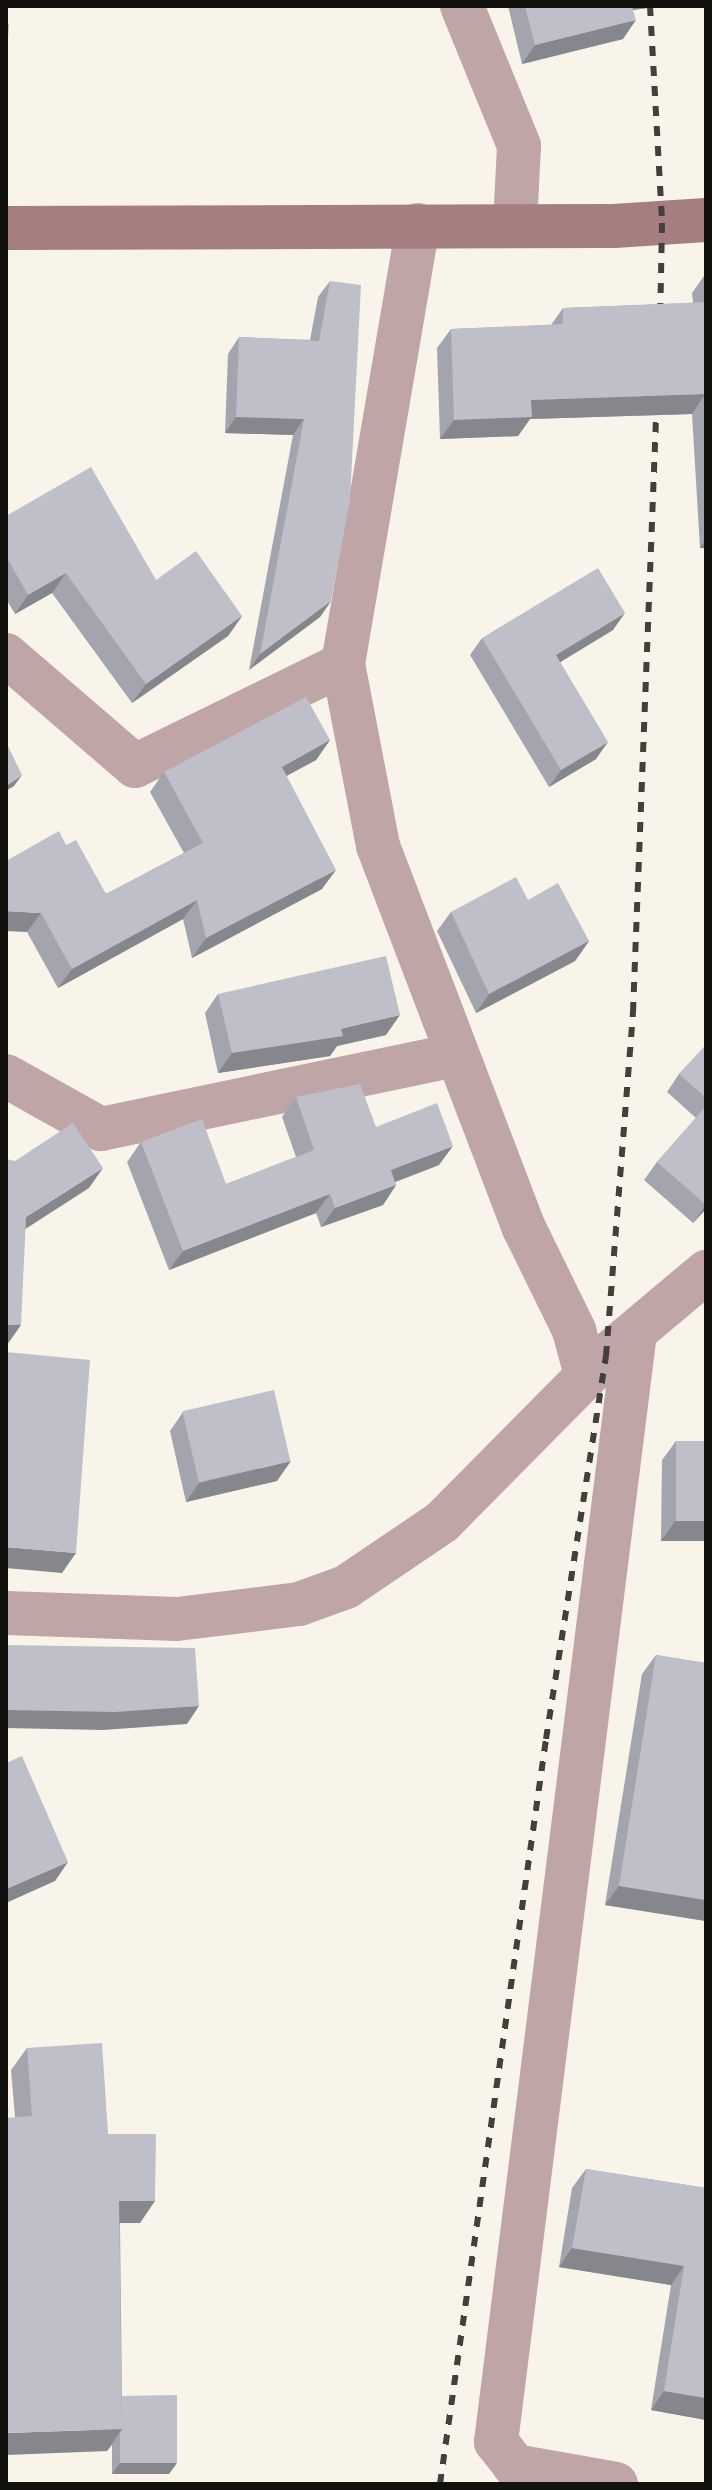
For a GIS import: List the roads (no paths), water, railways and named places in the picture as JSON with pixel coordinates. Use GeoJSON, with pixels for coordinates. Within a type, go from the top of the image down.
{"type":"FeatureCollection","features":[{"type":"Feature","properties":{"kind":"street"},"geometry":{"type":"LineString","coordinates":[[462,6],[519,146],[515,225]]}},
{"type":"Feature","properties":{"kind":"street"},"geometry":{"type":"LineString","coordinates":[[6,228],[515,225],[706,220]]}},
{"type":"Feature","properties":{"kind":"street"},"geometry":{"type":"LineString","coordinates":[[418,225],[343,664],[378,846],[454,1055],[524,1228],[574,1330],[586,1375]]}},
{"type":"Feature","properties":{"kind":"street"},"geometry":{"type":"LineString","coordinates":[[6,655],[135,766],[343,664]]}},
{"type":"Feature","properties":{"kind":"street"},"geometry":{"type":"LineString","coordinates":[[6,1076],[101,1129],[454,1055]]}},
{"type":"Feature","properties":{"kind":"street"},"geometry":{"type":"LineString","coordinates":[[6,1613],[177,1619],[299,1604],[346,1587],[442,1522],[586,1375],[706,1272]]}},
{"type":"Feature","properties":{"kind":"street"},"geometry":{"type":"LineString","coordinates":[[616,2484],[515,2466],[496,2442],[635,1333]]}},
{"type":"Feature","properties":{"kind":"railway"},"geometry":{"type":"LineString","coordinates":[[650,6],[662,223],[660,326]]}},
{"type":"Feature","properties":{"kind":"railway"},"geometry":{"type":"LineString","coordinates":[[440,2484],[546,1739],[606,1356],[633,1012],[657,394]]}}]}
